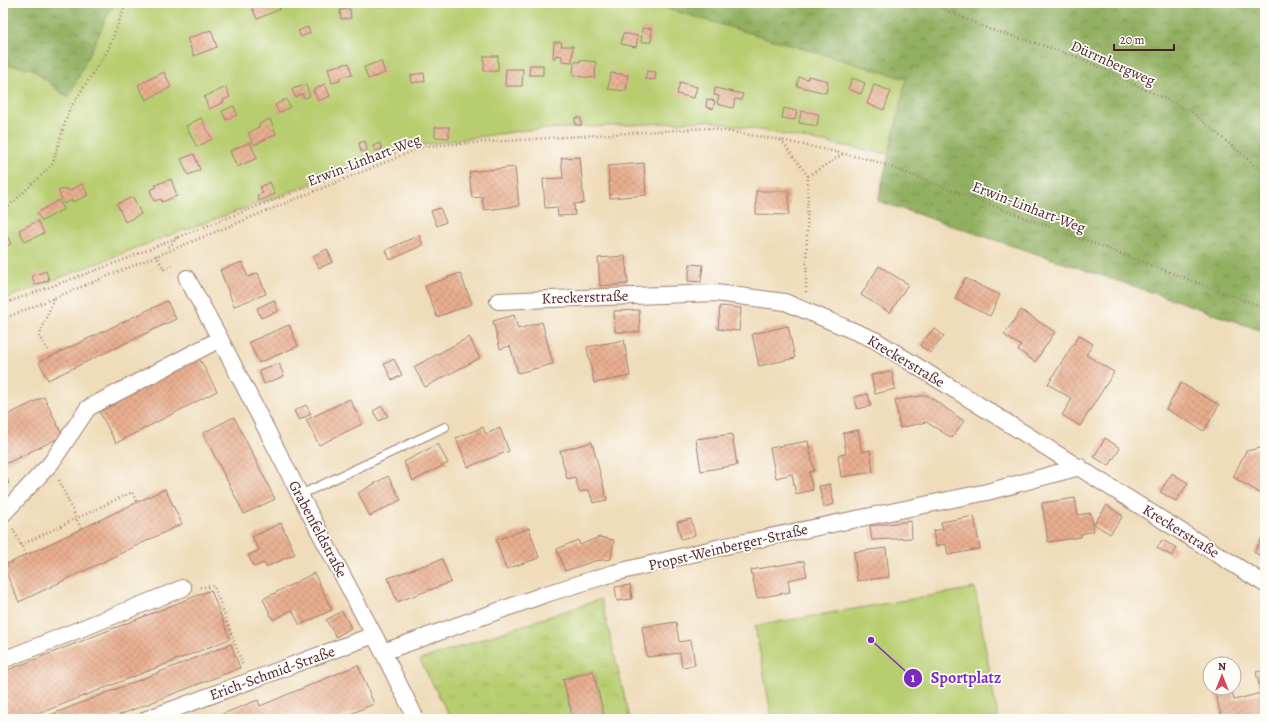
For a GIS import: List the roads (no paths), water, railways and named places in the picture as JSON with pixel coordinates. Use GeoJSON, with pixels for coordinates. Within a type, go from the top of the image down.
{"type":"FeatureCollection","features":[{"type":"Feature","properties":{"kind":"street","name":"Grabenfeldstraße"},"geometry":{"type":"LineString","coordinates":[[187,278],[383,652],[416,719]]}},
{"type":"Feature","properties":{"kind":"street","name":"Kreckerstraße"},"geometry":{"type":"LineString","coordinates":[[498,301],[716,293],[785,302],[875,340],[1265,584]]}},
{"type":"Feature","properties":{"kind":"street"},"geometry":{"type":"LineString","coordinates":[[4,513],[51,464],[88,408],[220,339]]}},
{"type":"Feature","properties":{"kind":"street","name":"Propst-Weinberger-Straße"},"geometry":{"type":"LineString","coordinates":[[383,652],[546,594],[614,573],[721,547],[987,492],[1080,468]]}},
{"type":"Feature","properties":{"kind":"street"},"geometry":{"type":"LineString","coordinates":[[3,660],[183,588]]}},
{"type":"Feature","properties":{"kind":"street","name":"Erich-Schmid-Straße"},"geometry":{"type":"LineString","coordinates":[[147,719],[374,635]]}},
{"type":"Feature","properties":{"kind":"lane"},"geometry":{"type":"LineString","coordinates":[[300,495],[445,427]]}},
{"type":"Feature","properties":{"kind":"place","name":"Sportplatz"},"geometry":{"type":"Point","coordinates":[871,640]}}]}
